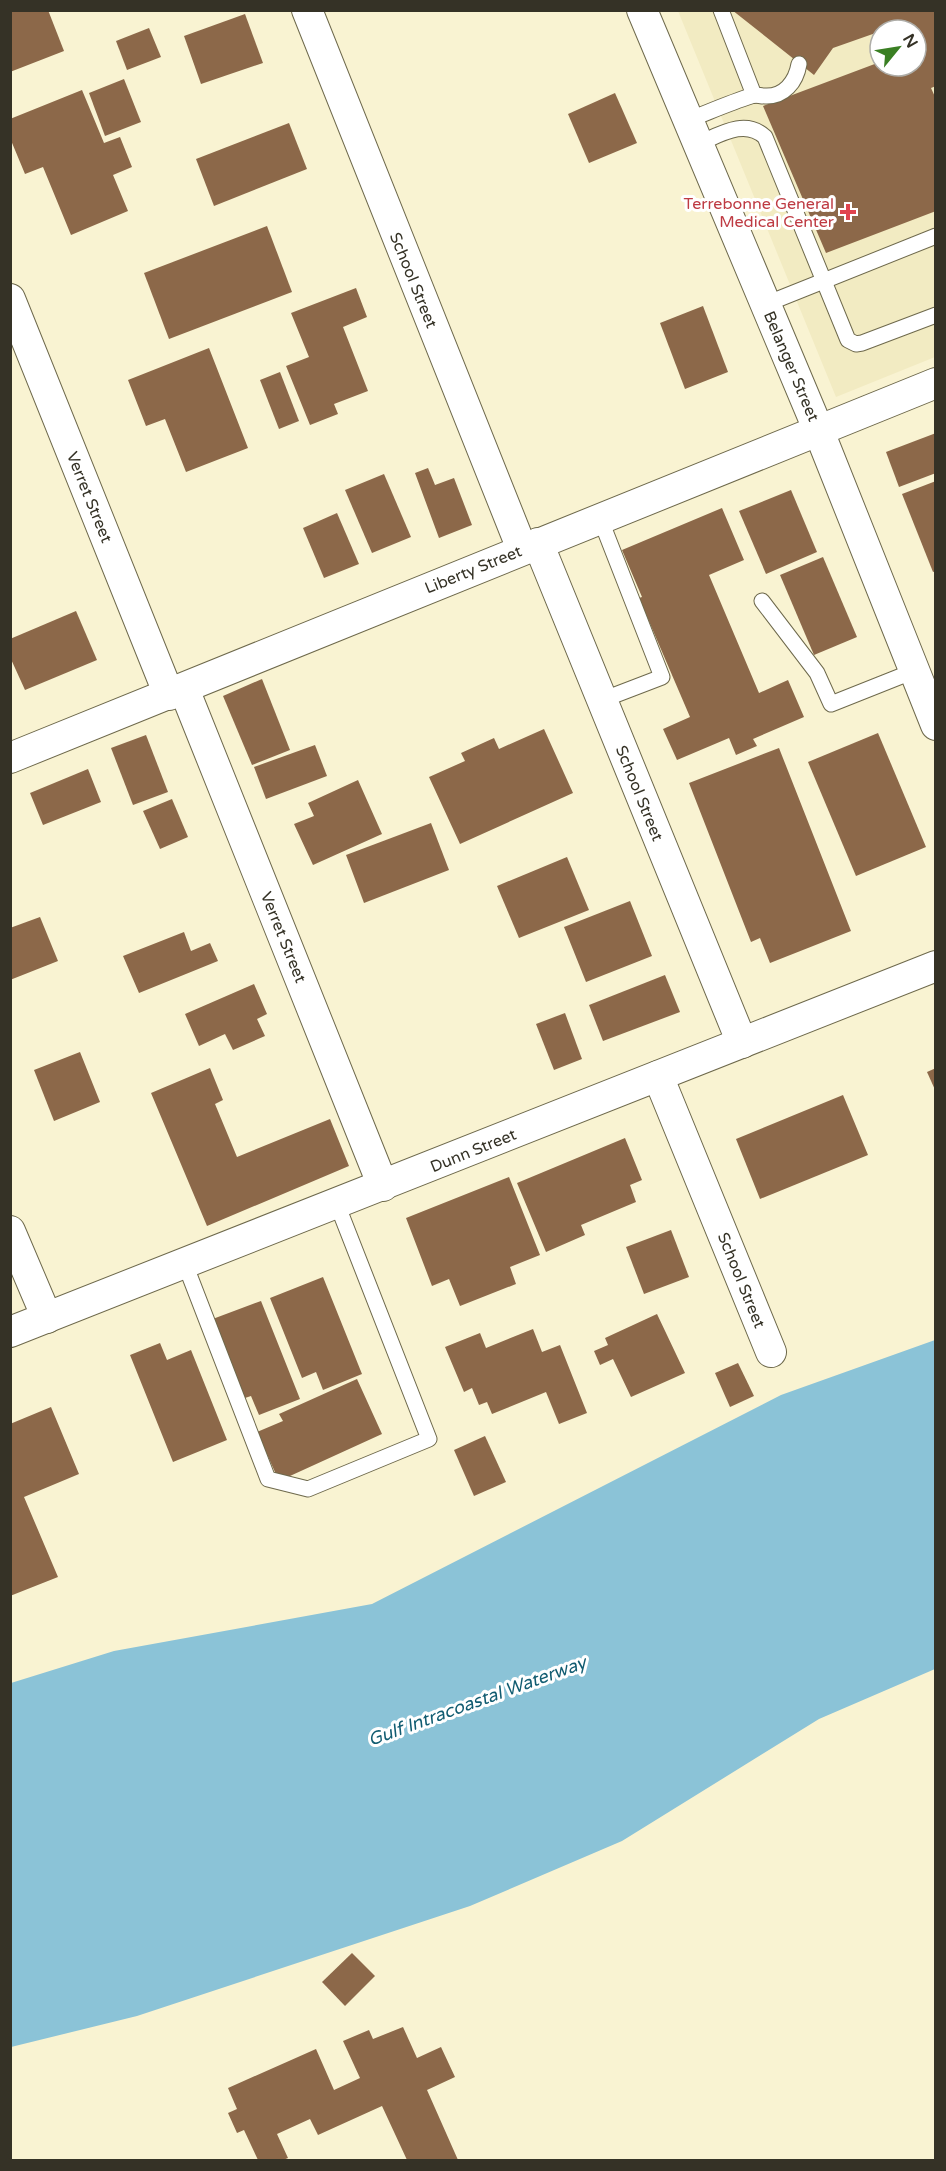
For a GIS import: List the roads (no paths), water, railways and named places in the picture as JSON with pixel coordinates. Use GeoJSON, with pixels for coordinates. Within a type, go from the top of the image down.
{"type":"FeatureCollection","features":[{"type":"Feature","properties":{"kind":"street","name":"School Street"},"geometry":{"type":"LineString","coordinates":[[307,10],[530,546],[602,700],[742,1044]]}},
{"type":"Feature","properties":{"kind":"street","name":"Belanger Street"},"geometry":{"type":"LineString","coordinates":[[645,11],[693,132],[818,429],[936,725]]}},
{"type":"Feature","properties":{"kind":"street","name":"Verret Street"},"geometry":{"type":"LineString","coordinates":[[10,299],[383,1186]]}},
{"type":"Feature","properties":{"kind":"street","name":"Liberty Street"},"geometry":{"type":"LineString","coordinates":[[10,758],[936,383]]}},
{"type":"Feature","properties":{"kind":"street","name":"Dunn Street"},"geometry":{"type":"LineString","coordinates":[[10,1332],[936,966]]}},
{"type":"Feature","properties":{"kind":"street","name":"School Street"},"geometry":{"type":"LineString","coordinates":[[658,1076],[771,1352]]}},
{"type":"Feature","properties":{"kind":"street"},"geometry":{"type":"LineString","coordinates":[[10,1231],[47,1318]]}},
{"type":"Feature","properties":{"kind":"lane"},"geometry":{"type":"LineString","coordinates":[[721,10],[754,95]]}},
{"type":"Feature","properties":{"kind":"lane"},"geometry":{"type":"LineString","coordinates":[[693,132],[754,95],[779,94],[792,85],[799,64]]}},
{"type":"Feature","properties":{"kind":"lane"},"geometry":{"type":"LineString","coordinates":[[693,132],[742,127],[759,131],[765,137],[848,340],[856,344],[936,315]]}},
{"type":"Feature","properties":{"kind":"lane"},"geometry":{"type":"LineString","coordinates":[[766,304],[936,236]]}},
{"type":"Feature","properties":{"kind":"lane"},"geometry":{"type":"LineString","coordinates":[[600,518],[662,677],[602,700]]}},
{"type":"Feature","properties":{"kind":"lane"},"geometry":{"type":"LineString","coordinates":[[762,601],[817,674],[831,704],[914,671]]}},
{"type":"Feature","properties":{"kind":"lane"},"geometry":{"type":"LineString","coordinates":[[185,1264],[268,1479],[308,1489],[429,1439],[338,1204]]}},
{"type":"Feature","properties":{"kind":"water","name":"Gulf Intracoastal Waterway"},"geometry":{"type":"Polygon","coordinates":[[[935,1340],[935,1669],[819,1719],[622,1841],[470,1906],[137,2016],[11,2047],[11,1683],[114,1651],[372,1604],[781,1395],[935,1340]]]}},
{"type":"Feature","properties":{"kind":"place","name":"Terrebonne General Medical Center"},"geometry":{"type":"Point","coordinates":[848,212]}}]}
